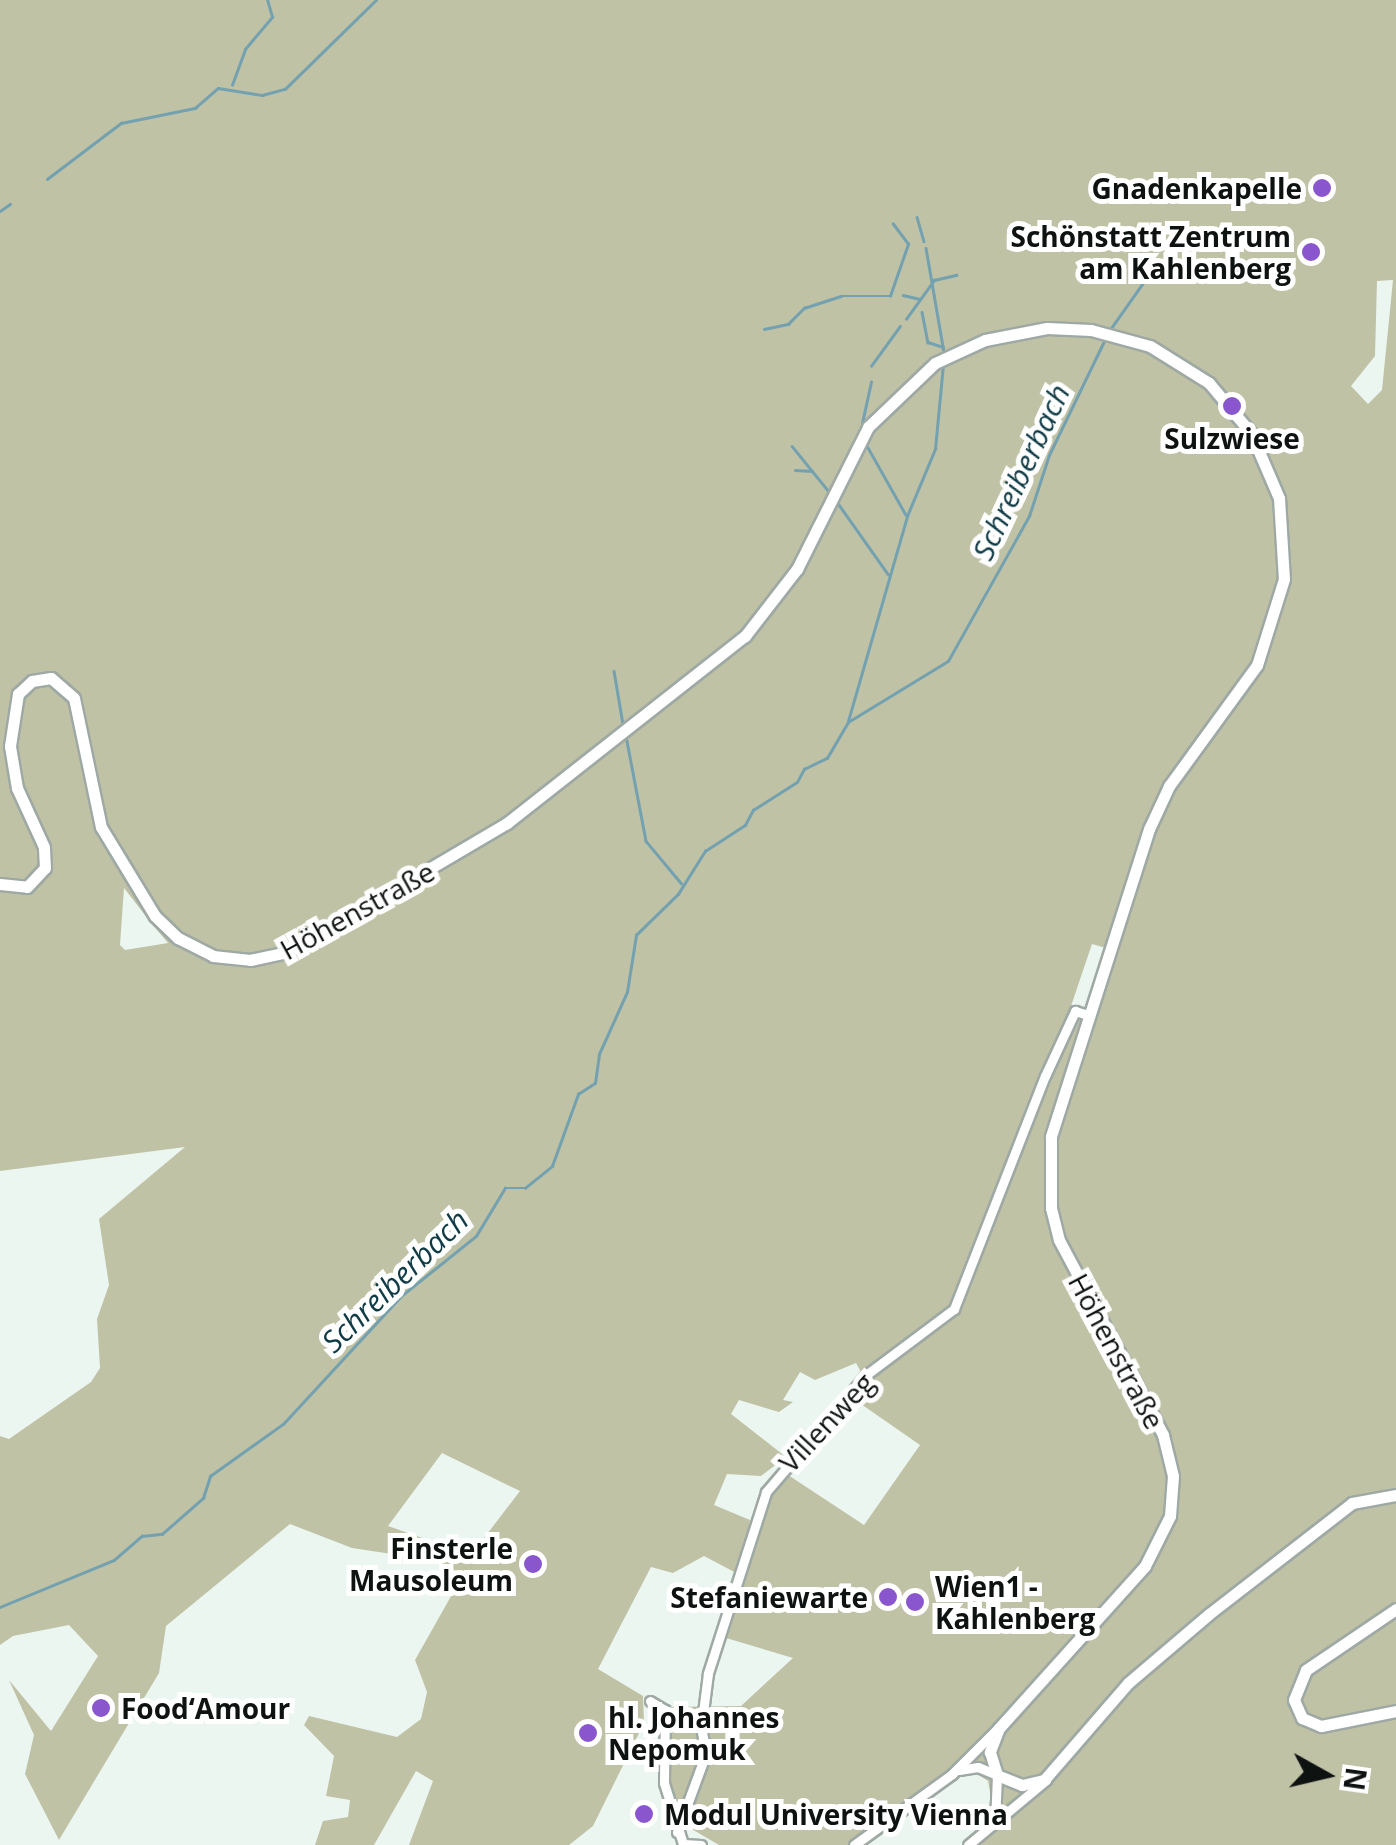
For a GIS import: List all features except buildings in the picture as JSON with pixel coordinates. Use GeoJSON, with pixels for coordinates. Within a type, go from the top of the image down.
{"type":"FeatureCollection","features":[{"type":"Feature","properties":{"kind":"street","name":"Höhenstraße"},"geometry":{"type":"LineString","coordinates":[[0,884],[27,887],[45,868],[44,847],[16,788],[10,746],[18,694],[32,681],[51,678],[74,698],[89,792],[109,846],[145,904],[178,938],[214,956],[259,959],[288,952],[507,824],[763,617],[797,569],[836,481],[874,419],[935,363],[952,353],[1021,330],[1092,330],[1136,341],[1190,367],[1242,418],[1278,498],[1285,559],[1264,650],[1161,801],[1053,1124],[1052,1208],[1067,1257],[1164,1435],[1173,1502],[1145,1566],[1009,1716],[952,1774],[854,1845]]}},
{"type":"Feature","properties":{"kind":"street","name":"Villenweg"},"geometry":{"type":"LineString","coordinates":[[677,1832],[706,1754],[701,1728],[708,1673],[766,1492],[866,1375],[954,1309],[1045,1076],[1075,1011],[1088,1015]]}},
{"type":"Feature","properties":{"kind":"street"},"geometry":{"type":"LineString","coordinates":[[968,1845],[1052,1773],[1128,1683],[1210,1614],[1352,1503],[1396,1496]]}},
{"type":"Feature","properties":{"kind":"street"},"geometry":{"type":"LineString","coordinates":[[1396,1610],[1306,1670],[1294,1693],[1297,1712],[1321,1726],[1396,1711]]}},
{"type":"Feature","properties":{"kind":"street"},"geometry":{"type":"LineString","coordinates":[[650,1702],[665,1710],[664,1783],[677,1832],[683,1845],[701,1845]]}},
{"type":"Feature","properties":{"kind":"street","name":"Höhenstraße"},"geometry":{"type":"LineString","coordinates":[[992,1827],[1000,1804],[990,1747],[1009,1716]]}},
{"type":"Feature","properties":{"kind":"street"},"geometry":{"type":"LineString","coordinates":[[952,1774],[973,1766],[1026,1785],[1052,1773]]}},
{"type":"Feature","properties":{"kind":"green space"},"geometry":{"type":"Polygon","coordinates":[[[0,0],[1396,0],[1396,1845],[964,1845],[991,1821],[993,1809],[988,1781],[974,1772],[955,1775],[856,1845],[719,1845],[683,1824],[671,1806],[670,1707],[741,1706],[793,1658],[726,1638],[753,1529],[782,1471],[864,1525],[920,1445],[848,1395],[865,1379],[856,1363],[815,1380],[800,1372],[783,1400],[793,1402],[779,1412],[739,1400],[731,1414],[786,1457],[761,1476],[727,1474],[714,1505],[750,1520],[740,1575],[704,1556],[673,1573],[651,1567],[598,1669],[643,1696],[644,1723],[593,1826],[569,1845],[409,1845],[433,1781],[416,1771],[374,1845],[315,1845],[323,1821],[348,1817],[350,1800],[326,1796],[334,1756],[304,1725],[309,1716],[397,1737],[421,1719],[427,1692],[415,1660],[463,1575],[438,1561],[352,1548],[290,1524],[166,1626],[159,1673],[59,1840],[25,1774],[34,1735],[9,1680],[51,1731],[98,1656],[69,1625],[13,1636],[0,1645],[0,1436],[9,1439],[91,1382],[100,1368],[97,1319],[109,1285],[99,1219],[185,1147],[0,1171],[0,0]],[[1393,280],[1377,281],[1375,356],[1351,386],[1368,404],[1382,390],[1393,280]],[[124,888],[120,945],[125,950],[168,943],[124,888]],[[1092,944],[1070,1009],[1080,1020],[1106,948],[1092,944]],[[442,1453],[388,1526],[471,1555],[520,1491],[442,1453]]]}},
{"type":"Feature","properties":{"kind":"waterway"},"geometry":{"type":"LineString","coordinates":[[232,85],[245,49],[272,17],[267,0]]}},
{"type":"Feature","properties":{"kind":"waterway"},"geometry":{"type":"LineString","coordinates":[[47,179],[121,123],[195,108],[218,88],[262,95],[285,89],[376,0]]}},
{"type":"Feature","properties":{"kind":"waterway"},"geometry":{"type":"LineString","coordinates":[[0,211],[10,204]]}},
{"type":"Feature","properties":{"kind":"waterway"},"geometry":{"type":"LineString","coordinates":[[917,217],[924,241]]}},
{"type":"Feature","properties":{"kind":"waterway"},"geometry":{"type":"LineString","coordinates":[[764,329],[788,324],[804,308],[841,296],[890,296],[908,244],[893,224]]}},
{"type":"Feature","properties":{"kind":"waterway"},"geometry":{"type":"LineString","coordinates":[[926,248],[944,352]]}},
{"type":"Feature","properties":{"kind":"waterway"},"geometry":{"type":"LineString","coordinates":[[906,319],[934,280],[956,275]]}},
{"type":"Feature","properties":{"kind":"waterway","name":"Schreiberbach"},"geometry":{"type":"LineString","coordinates":[[1109,331],[1145,280]]}},
{"type":"Feature","properties":{"kind":"waterway"},"geometry":{"type":"LineString","coordinates":[[903,295],[920,299]]}},
{"type":"Feature","properties":{"kind":"waterway"},"geometry":{"type":"LineString","coordinates":[[922,312],[928,342],[943,347]]}},
{"type":"Feature","properties":{"kind":"waterway"},"geometry":{"type":"LineString","coordinates":[[871,366],[900,326]]}},
{"type":"Feature","properties":{"kind":"waterway","name":"Schreiberbach"},"geometry":{"type":"LineString","coordinates":[[0,1607],[114,1560],[142,1536],[162,1534],[203,1498],[210,1476],[283,1424],[400,1297],[476,1236],[505,1188],[525,1188],[552,1166],[578,1094],[595,1083],[599,1054],[627,992],[636,935],[678,894],[705,851],[745,825],[753,810],[797,782],[804,769],[827,758],[848,722],[948,661],[1029,516],[1049,455],[1105,339]]}},
{"type":"Feature","properties":{"kind":"waterway"},"geometry":{"type":"LineString","coordinates":[[848,721],[907,516],[935,449],[943,365]]}},
{"type":"Feature","properties":{"kind":"waterway"},"geometry":{"type":"LineString","coordinates":[[862,423],[871,382]]}},
{"type":"Feature","properties":{"kind":"waterway"},"geometry":{"type":"LineString","coordinates":[[866,444],[906,515]]}},
{"type":"Feature","properties":{"kind":"waterway"},"geometry":{"type":"LineString","coordinates":[[792,446],[830,493]]}},
{"type":"Feature","properties":{"kind":"waterway"},"geometry":{"type":"LineString","coordinates":[[795,470],[812,471]]}},
{"type":"Feature","properties":{"kind":"waterway"},"geometry":{"type":"LineString","coordinates":[[835,499],[888,574]]}},
{"type":"Feature","properties":{"kind":"waterway"},"geometry":{"type":"LineString","coordinates":[[614,671],[623,724]]}},
{"type":"Feature","properties":{"kind":"waterway"},"geometry":{"type":"LineString","coordinates":[[626,736],[646,841],[681,883]]}},
{"type":"Feature","properties":{"kind":"place","name":"Gnadenkapelle"},"geometry":{"type":"Point","coordinates":[1322,188]}},
{"type":"Feature","properties":{"kind":"place","name":"Schönstatt Zentrum am Kahlenberg"},"geometry":{"type":"Point","coordinates":[1311,252]}},
{"type":"Feature","properties":{"kind":"place","name":"Sulzwiese"},"geometry":{"type":"Point","coordinates":[1232,406]}},
{"type":"Feature","properties":{"kind":"place","name":"Finsterle Mausoleum"},"geometry":{"type":"Point","coordinates":[533,1564]}},
{"type":"Feature","properties":{"kind":"place","name":"Stefaniewarte"},"geometry":{"type":"Point","coordinates":[888,1597]}},
{"type":"Feature","properties":{"kind":"place","name":"Wien1 - Kahlenberg"},"geometry":{"type":"Point","coordinates":[915,1602]}},
{"type":"Feature","properties":{"kind":"place","name":"Food‘Amour"},"geometry":{"type":"Point","coordinates":[101,1708]}},
{"type":"Feature","properties":{"kind":"place","name":"hl. Johannes Nepomuk"},"geometry":{"type":"Point","coordinates":[588,1733]}},
{"type":"Feature","properties":{"kind":"place","name":"Modul University Vienna"},"geometry":{"type":"Point","coordinates":[644,1814]}}]}
